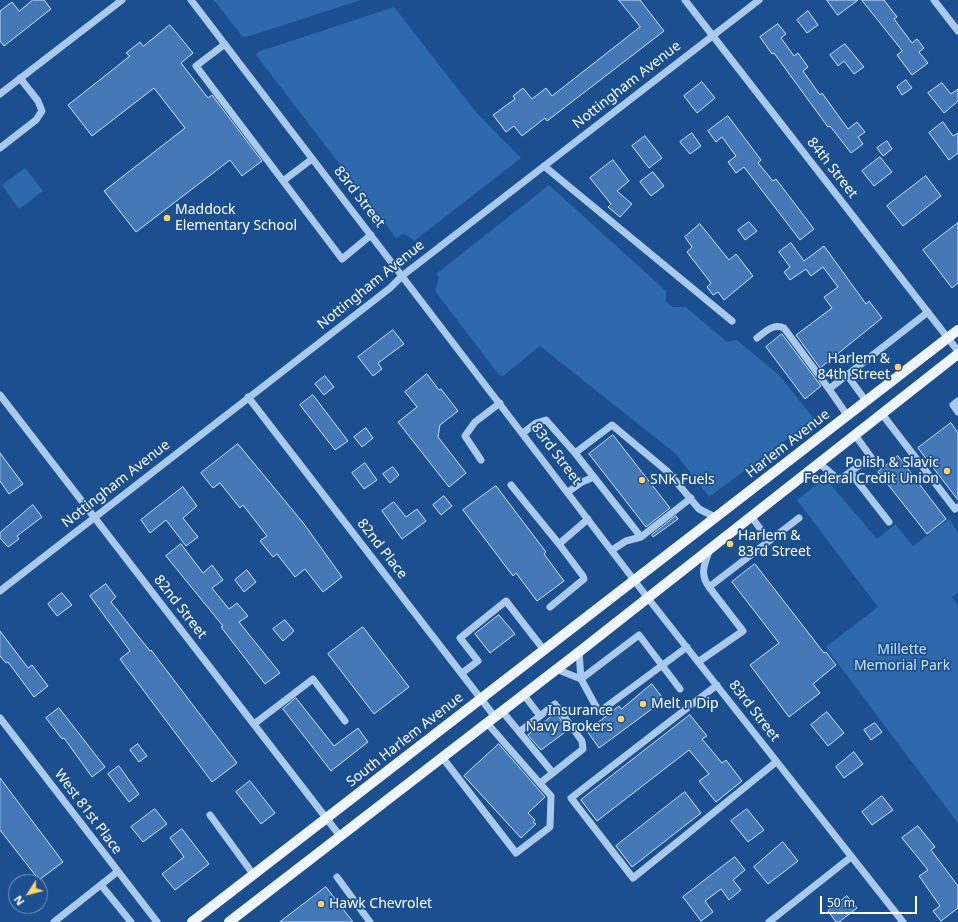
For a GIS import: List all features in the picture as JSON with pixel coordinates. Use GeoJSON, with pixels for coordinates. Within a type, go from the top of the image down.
{"type":"FeatureCollection","features":[{"type":"Feature","properties":{"kind":"main road","name":"Harlem Avenue"},"geometry":{"type":"LineString","coordinates":[[634,580],[958,330]]}},
{"type":"Feature","properties":{"kind":"main road"},"geometry":{"type":"LineString","coordinates":[[229,922],[524,695],[958,353]]}},
{"type":"Feature","properties":{"kind":"main road","name":"South Harlem Avenue"},"geometry":{"type":"LineString","coordinates":[[192,922],[634,580]]}},
{"type":"Feature","properties":{"kind":"street"},"geometry":{"type":"LineString","coordinates":[[0,94],[122,0]]}},
{"type":"Feature","properties":{"kind":"street","name":"83rd Street"},"geometry":{"type":"LineString","coordinates":[[191,0],[647,597],[903,922]]}},
{"type":"Feature","properties":{"kind":"street","name":"84th Street"},"geometry":{"type":"LineString","coordinates":[[684,0],[928,312],[958,353]]}},
{"type":"Feature","properties":{"kind":"street","name":"Nottingham Avenue"},"geometry":{"type":"LineString","coordinates":[[0,591],[390,288],[402,276],[759,0]]}},
{"type":"Feature","properties":{"kind":"street"},"geometry":{"type":"LineString","coordinates":[[934,0],[958,31]]}},
{"type":"Feature","properties":{"kind":"street"},"geometry":{"type":"LineString","coordinates":[[225,44],[196,66],[342,259],[371,235]]}},
{"type":"Feature","properties":{"kind":"street"},"geometry":{"type":"LineString","coordinates":[[0,148],[36,120],[42,111],[38,101],[20,78]]}},
{"type":"Feature","properties":{"kind":"street"},"geometry":{"type":"LineString","coordinates":[[283,181],[312,159]]}},
{"type":"Feature","properties":{"kind":"street"},"geometry":{"type":"LineString","coordinates":[[544,166],[732,322]]}},
{"type":"Feature","properties":{"kind":"street"},"geometry":{"type":"LineString","coordinates":[[828,389],[928,312]]}},
{"type":"Feature","properties":{"kind":"street"},"geometry":{"type":"LineString","coordinates":[[757,338],[774,327],[778,326],[784,328],[847,415]]}},
{"type":"Feature","properties":{"kind":"street"},"geometry":{"type":"LineString","coordinates":[[847,375],[866,401]]}},
{"type":"Feature","properties":{"kind":"street","name":"82nd Street"},"geometry":{"type":"LineString","coordinates":[[0,395],[340,836]]}},
{"type":"Feature","properties":{"kind":"street","name":"82nd Place"},"geometry":{"type":"LineString","coordinates":[[248,397],[495,717]]}},
{"type":"Feature","properties":{"kind":"street"},"geometry":{"type":"LineString","coordinates":[[958,401],[953,405],[958,412]]}},
{"type":"Feature","properties":{"kind":"street"},"geometry":{"type":"LineString","coordinates":[[480,460],[465,436],[475,422],[500,403]]}},
{"type":"Feature","properties":{"kind":"street"},"geometry":{"type":"LineString","coordinates":[[882,414],[955,509],[958,507]]}},
{"type":"Feature","properties":{"kind":"street"},"geometry":{"type":"LineString","coordinates":[[523,433],[536,423],[546,420],[575,453],[641,537]]}},
{"type":"Feature","properties":{"kind":"street"},"geometry":{"type":"LineString","coordinates":[[575,453],[612,425],[668,472],[699,508],[715,517]]}},
{"type":"Feature","properties":{"kind":"street"},"geometry":{"type":"LineString","coordinates":[[820,463],[839,480],[870,457],[854,435]]}},
{"type":"Feature","properties":{"kind":"street"},"geometry":{"type":"LineString","coordinates":[[850,472],[889,522]]}},
{"type":"Feature","properties":{"kind":"street"},"geometry":{"type":"LineString","coordinates":[[568,492],[582,482],[594,477]]}},
{"type":"Feature","properties":{"kind":"street"},"geometry":{"type":"LineString","coordinates":[[511,485],[584,576],[584,579],[550,607]]}},
{"type":"Feature","properties":{"kind":"street"},"geometry":{"type":"LineString","coordinates":[[612,550],[626,540],[641,537],[691,498]]}},
{"type":"Feature","properties":{"kind":"street"},"geometry":{"type":"LineString","coordinates":[[751,516],[769,541]]}},
{"type":"Feature","properties":{"kind":"street"},"geometry":{"type":"LineString","coordinates":[[559,544],[588,518]]}},
{"type":"Feature","properties":{"kind":"street"},"geometry":{"type":"LineString","coordinates":[[709,587],[799,518]]}},
{"type":"Feature","properties":{"kind":"street"},"geometry":{"type":"LineString","coordinates":[[698,662],[743,631],[704,581],[702,570],[710,548]]}},
{"type":"Feature","properties":{"kind":"street"},"geometry":{"type":"LineString","coordinates":[[462,673],[478,661],[460,638],[506,602],[544,650]]}},
{"type":"Feature","properties":{"kind":"street"},"geometry":{"type":"LineString","coordinates":[[581,679],[639,635],[680,689]]}},
{"type":"Feature","properties":{"kind":"street"},"geometry":{"type":"LineString","coordinates":[[579,652],[581,679],[599,712],[687,647]]}},
{"type":"Feature","properties":{"kind":"street"},"geometry":{"type":"LineString","coordinates":[[556,669],[581,679]]}},
{"type":"Feature","properties":{"kind":"street"},"geometry":{"type":"LineString","coordinates":[[254,724],[313,679],[345,721]]}},
{"type":"Feature","properties":{"kind":"street"},"geometry":{"type":"LineString","coordinates":[[717,685],[571,798],[633,878],[776,762]]}},
{"type":"Feature","properties":{"kind":"street"},"geometry":{"type":"LineString","coordinates":[[524,695],[540,716]]}},
{"type":"Feature","properties":{"kind":"street"},"geometry":{"type":"LineString","coordinates":[[519,732],[555,704],[582,741],[583,749],[540,783]]}},
{"type":"Feature","properties":{"kind":"street"},"geometry":{"type":"LineString","coordinates":[[495,717],[519,732],[553,773]]}},
{"type":"Feature","properties":{"kind":"street"},"geometry":{"type":"LineString","coordinates":[[442,758],[516,853],[550,827],[551,796],[540,783],[495,717]]}},
{"type":"Feature","properties":{"kind":"street","name":"West 81st Place"},"geometry":{"type":"LineString","coordinates":[[0,718],[117,872],[157,922]]}},
{"type":"Feature","properties":{"kind":"street"},"geometry":{"type":"LineString","coordinates":[[210,815],[254,874]]}},
{"type":"Feature","properties":{"kind":"street"},"geometry":{"type":"LineString","coordinates":[[769,922],[851,857]]}},
{"type":"Feature","properties":{"kind":"street"},"geometry":{"type":"LineString","coordinates":[[54,922],[117,872]]}},
{"type":"Feature","properties":{"kind":"street"},"geometry":{"type":"LineString","coordinates":[[337,876],[370,922]]}},
{"type":"Feature","properties":{"kind":"street"},"geometry":{"type":"LineString","coordinates":[[101,885],[131,922]]}},
{"type":"Feature","properties":{"kind":"green space"},"geometry":{"type":"Polygon","coordinates":[[[214,0],[361,0],[246,37],[242,36],[214,0]]]}},
{"type":"Feature","properties":{"kind":"green space"},"geometry":{"type":"Polygon","coordinates":[[[394,7],[475,111],[521,158],[414,241],[403,234],[396,238],[256,55],[258,52],[394,7]]]}},
{"type":"Feature","properties":{"kind":"green space"},"geometry":{"type":"Polygon","coordinates":[[[25,168],[43,191],[19,209],[2,185],[25,168]]]}},
{"type":"Feature","properties":{"kind":"green space"},"geometry":{"type":"Polygon","coordinates":[[[549,185],[666,291],[666,302],[672,307],[686,307],[727,342],[737,340],[780,376],[814,419],[709,497],[676,454],[540,346],[503,376],[499,375],[435,291],[439,277],[436,274],[549,185]]]}},
{"type":"Feature","properties":{"kind":"green space","name":"Millette Memorial Park"},"geometry":{"type":"Polygon","coordinates":[[[825,478],[877,539],[895,524],[913,546],[949,519],[958,532],[958,593],[952,597],[958,605],[958,823],[827,649],[827,646],[878,607],[797,500],[825,478]]]}},
{"type":"Feature","properties":{"kind":"building"},"geometry":{"type":"Polygon","coordinates":[[[33,0],[44,0],[51,9],[4,46],[0,41],[0,11],[12,2],[19,11],[33,0]]]}},
{"type":"Feature","properties":{"kind":"building"},"geometry":{"type":"Polygon","coordinates":[[[619,0],[640,0],[664,31],[547,121],[545,118],[522,136],[514,126],[506,132],[493,115],[515,99],[513,96],[523,88],[532,99],[546,88],[552,96],[640,27],[619,0]]]}},
{"type":"Feature","properties":{"kind":"building"},"geometry":{"type":"Polygon","coordinates":[[[827,0],[858,0],[838,15],[827,0]]]}},
{"type":"Feature","properties":{"kind":"building"},"geometry":{"type":"Polygon","coordinates":[[[862,0],[884,0],[897,17],[894,19],[912,43],[917,39],[924,48],[919,52],[928,63],[912,75],[897,55],[902,51],[862,0]]]}},
{"type":"Feature","properties":{"kind":"building"},"geometry":{"type":"Polygon","coordinates":[[[808,11],[818,25],[807,33],[797,20],[808,11]]]}},
{"type":"Feature","properties":{"kind":"building"},"geometry":{"type":"Polygon","coordinates":[[[778,24],[786,34],[781,38],[794,56],[798,53],[808,67],[803,71],[820,95],[822,93],[848,129],[857,122],[865,132],[858,137],[863,144],[851,153],[830,126],[828,127],[774,53],[772,54],[760,37],[778,24]]]}},
{"type":"Feature","properties":{"kind":"building"},"geometry":{"type":"Polygon","coordinates":[[[170,25],[193,53],[181,63],[208,98],[212,95],[262,161],[242,176],[230,160],[136,232],[104,191],[185,128],[154,88],[92,136],[68,105],[130,56],[126,53],[140,42],[143,46],[170,25]]]}},
{"type":"Feature","properties":{"kind":"building"},"geometry":{"type":"Polygon","coordinates":[[[845,44],[864,67],[854,74],[844,61],[838,66],[830,55],[845,44]]]}},
{"type":"Feature","properties":{"kind":"building"},"geometry":{"type":"Polygon","coordinates":[[[906,80],[912,88],[902,95],[897,87],[906,80]]]}},
{"type":"Feature","properties":{"kind":"building"},"geometry":{"type":"Polygon","coordinates":[[[702,82],[715,98],[697,113],[684,96],[702,82]]]}},
{"type":"Feature","properties":{"kind":"building"},"geometry":{"type":"Polygon","coordinates":[[[942,83],[951,94],[958,89],[958,101],[944,113],[928,93],[942,83]]]}},
{"type":"Feature","properties":{"kind":"building"},"geometry":{"type":"Polygon","coordinates":[[[728,116],[761,160],[758,163],[773,181],[776,179],[814,229],[800,240],[744,167],[736,173],[728,162],[736,156],[722,137],[716,142],[708,131],[728,116]]]}},
{"type":"Feature","properties":{"kind":"building"},"geometry":{"type":"Polygon","coordinates":[[[943,122],[953,136],[958,133],[958,153],[949,160],[929,133],[943,122]]]}},
{"type":"Feature","properties":{"kind":"building"},"geometry":{"type":"Polygon","coordinates":[[[692,133],[701,146],[690,154],[680,142],[692,133]]]}},
{"type":"Feature","properties":{"kind":"building"},"geometry":{"type":"Polygon","coordinates":[[[645,136],[662,158],[649,168],[632,146],[645,136]]]}},
{"type":"Feature","properties":{"kind":"building"},"geometry":{"type":"Polygon","coordinates":[[[887,141],[892,149],[883,156],[877,148],[887,141]]]}},
{"type":"Feature","properties":{"kind":"building"},"geometry":{"type":"Polygon","coordinates":[[[880,157],[892,172],[874,186],[862,171],[880,157]]]}},
{"type":"Feature","properties":{"kind":"building"},"geometry":{"type":"Polygon","coordinates":[[[613,160],[629,181],[617,191],[632,204],[620,217],[608,207],[611,204],[590,178],[613,160]]]}},
{"type":"Feature","properties":{"kind":"building"},"geometry":{"type":"Polygon","coordinates":[[[653,172],[664,186],[651,196],[640,182],[653,172]]]}},
{"type":"Feature","properties":{"kind":"building"},"geometry":{"type":"Polygon","coordinates":[[[926,176],[941,196],[903,226],[887,206],[926,176]]]}},
{"type":"Feature","properties":{"kind":"building"},"geometry":{"type":"Polygon","coordinates":[[[749,222],[757,231],[745,240],[738,230],[749,222]]]}},
{"type":"Feature","properties":{"kind":"building"},"geometry":{"type":"Polygon","coordinates":[[[958,223],[958,283],[952,288],[923,250],[958,223]]]}},
{"type":"Feature","properties":{"kind":"building"},"geometry":{"type":"Polygon","coordinates":[[[700,224],[729,260],[736,254],[753,276],[724,300],[718,292],[713,295],[707,287],[711,283],[687,252],[692,247],[685,237],[700,224]]]}},
{"type":"Feature","properties":{"kind":"building"},"geometry":{"type":"Polygon","coordinates":[[[791,243],[804,261],[824,246],[866,304],[869,301],[882,318],[820,368],[796,335],[832,308],[824,297],[838,287],[823,267],[811,276],[806,269],[790,280],[784,272],[790,267],[779,252],[791,243]]]}},
{"type":"Feature","properties":{"kind":"building"},"geometry":{"type":"Polygon","coordinates":[[[393,330],[404,344],[378,363],[382,369],[373,376],[358,357],[393,330]]]}},
{"type":"Feature","properties":{"kind":"building"},"geometry":{"type":"Polygon","coordinates":[[[782,334],[821,386],[805,399],[766,347],[782,334]]]}},
{"type":"Feature","properties":{"kind":"building"},"geometry":{"type":"Polygon","coordinates":[[[427,374],[458,411],[440,425],[438,437],[466,473],[449,487],[398,422],[417,407],[405,392],[427,374]]]}},
{"type":"Feature","properties":{"kind":"building"},"geometry":{"type":"Polygon","coordinates":[[[325,376],[334,387],[324,395],[315,384],[325,376]]]}},
{"type":"Feature","properties":{"kind":"building"},"geometry":{"type":"Polygon","coordinates":[[[313,395],[348,441],[335,450],[300,405],[313,395]]]}},
{"type":"Feature","properties":{"kind":"building","name":"Polish & Slavic Federal Credit Union"},"geometry":{"type":"Polygon","coordinates":[[[951,423],[958,433],[958,500],[918,448],[951,423]]]}},
{"type":"Feature","properties":{"kind":"building"},"geometry":{"type":"Polygon","coordinates":[[[366,428],[373,438],[362,447],[354,437],[366,428]]]}},
{"type":"Feature","properties":{"kind":"building","name":"SNK Fuels"},"geometry":{"type":"Polygon","coordinates":[[[613,435],[670,508],[646,527],[589,454],[613,435]]]}},
{"type":"Feature","properties":{"kind":"building"},"geometry":{"type":"Polygon","coordinates":[[[238,444],[304,524],[342,577],[323,592],[305,569],[295,577],[277,554],[273,557],[260,541],[267,536],[243,505],[240,508],[220,483],[213,488],[201,473],[238,444]]]}},
{"type":"Feature","properties":{"kind":"building"},"geometry":{"type":"Polygon","coordinates":[[[0,453],[23,484],[9,494],[0,481],[0,453]]]}},
{"type":"Feature","properties":{"kind":"building"},"geometry":{"type":"Polygon","coordinates":[[[898,456],[946,519],[927,534],[878,472],[898,456]]]}},
{"type":"Feature","properties":{"kind":"building"},"geometry":{"type":"Polygon","coordinates":[[[365,463],[377,480],[364,489],[352,473],[365,463]]]}},
{"type":"Feature","properties":{"kind":"building"},"geometry":{"type":"Polygon","coordinates":[[[393,467],[399,475],[390,483],[383,474],[393,467]]]}},
{"type":"Feature","properties":{"kind":"building"},"geometry":{"type":"Polygon","coordinates":[[[496,486],[546,552],[544,554],[564,581],[537,601],[516,573],[513,576],[463,510],[496,486]]]}},
{"type":"Feature","properties":{"kind":"building"},"geometry":{"type":"Polygon","coordinates":[[[183,487],[197,506],[183,518],[198,537],[186,546],[166,520],[150,533],[141,520],[183,487]]]}},
{"type":"Feature","properties":{"kind":"building"},"geometry":{"type":"Polygon","coordinates":[[[444,496],[452,506],[441,515],[433,505],[444,496]]]}},
{"type":"Feature","properties":{"kind":"building"},"geometry":{"type":"Polygon","coordinates":[[[394,502],[406,517],[417,509],[426,521],[402,539],[382,511],[394,502]]]}},
{"type":"Feature","properties":{"kind":"building"},"geometry":{"type":"Polygon","coordinates":[[[33,505],[42,517],[17,536],[19,539],[8,547],[0,538],[0,533],[33,505]]]}},
{"type":"Feature","properties":{"kind":"building"},"geometry":{"type":"Polygon","coordinates":[[[676,516],[678,519],[653,537],[652,535],[676,516]]]}},
{"type":"Feature","properties":{"kind":"building"},"geometry":{"type":"Polygon","coordinates":[[[181,544],[203,573],[212,565],[223,580],[212,588],[229,609],[237,603],[248,616],[239,622],[280,673],[265,684],[221,627],[223,626],[166,556],[181,544]]]}},
{"type":"Feature","properties":{"kind":"building"},"geometry":{"type":"Polygon","coordinates":[[[755,564],[824,653],[826,652],[836,665],[813,684],[820,693],[789,717],[750,665],[779,643],[732,582],[755,564]]]}},
{"type":"Feature","properties":{"kind":"building"},"geometry":{"type":"Polygon","coordinates":[[[247,570],[256,582],[244,592],[235,580],[247,570]]]}},
{"type":"Feature","properties":{"kind":"building"},"geometry":{"type":"Polygon","coordinates":[[[106,584],[116,597],[111,602],[150,651],[151,650],[237,763],[212,782],[120,659],[130,651],[90,596],[106,584]]]}},
{"type":"Feature","properties":{"kind":"building"},"geometry":{"type":"Polygon","coordinates":[[[62,593],[72,605],[57,616],[48,604],[62,593]]]}},
{"type":"Feature","properties":{"kind":"building"},"geometry":{"type":"Polygon","coordinates":[[[499,615],[515,634],[490,653],[475,634],[499,615]]]}},
{"type":"Feature","properties":{"kind":"building"},"geometry":{"type":"Polygon","coordinates":[[[285,620],[294,631],[283,641],[273,629],[285,620]]]}},
{"type":"Feature","properties":{"kind":"building"},"geometry":{"type":"Polygon","coordinates":[[[363,627],[409,687],[374,714],[328,654],[363,627]]]}},
{"type":"Feature","properties":{"kind":"building"},"geometry":{"type":"Polygon","coordinates":[[[0,631],[28,668],[32,665],[48,686],[34,697],[8,662],[6,663],[0,656],[0,631]]]}},
{"type":"Feature","properties":{"kind":"building"},"geometry":{"type":"Polygon","coordinates":[[[652,684],[664,700],[599,748],[587,731],[619,706],[621,709],[652,684]]]}},
{"type":"Feature","properties":{"kind":"building"},"geometry":{"type":"Polygon","coordinates":[[[296,698],[334,746],[358,728],[368,742],[331,771],[283,709],[296,698]]]}},
{"type":"Feature","properties":{"kind":"building"},"geometry":{"type":"Polygon","coordinates":[[[59,708],[105,767],[92,777],[64,738],[62,739],[46,718],[59,708]]]}},
{"type":"Feature","properties":{"kind":"building"},"geometry":{"type":"Polygon","coordinates":[[[827,712],[844,733],[828,746],[811,725],[827,712]]]}},
{"type":"Feature","properties":{"kind":"building"},"geometry":{"type":"Polygon","coordinates":[[[556,713],[568,730],[541,750],[528,735],[556,713]]]}},
{"type":"Feature","properties":{"kind":"building"},"geometry":{"type":"Polygon","coordinates":[[[690,715],[707,736],[702,739],[722,763],[726,760],[742,781],[716,802],[699,781],[709,774],[689,750],[597,821],[581,800],[690,715]]]}},
{"type":"Feature","properties":{"kind":"building"},"geometry":{"type":"Polygon","coordinates":[[[875,723],[882,732],[871,740],[864,730],[875,723]]]}},
{"type":"Feature","properties":{"kind":"building"},"geometry":{"type":"Polygon","coordinates":[[[138,744],[147,756],[139,762],[130,750],[138,744]]]}},
{"type":"Feature","properties":{"kind":"building"},"geometry":{"type":"Polygon","coordinates":[[[499,744],[545,797],[528,813],[535,820],[533,822],[536,824],[521,838],[464,776],[499,744]]]}},
{"type":"Feature","properties":{"kind":"building"},"geometry":{"type":"Polygon","coordinates":[[[854,752],[863,764],[844,778],[836,767],[854,752]]]}},
{"type":"Feature","properties":{"kind":"building"},"geometry":{"type":"Polygon","coordinates":[[[119,766],[139,794],[129,802],[108,774],[119,766]]]}},
{"type":"Feature","properties":{"kind":"building"},"geometry":{"type":"Polygon","coordinates":[[[0,778],[63,862],[47,874],[34,874],[0,830],[0,778]]]}},
{"type":"Feature","properties":{"kind":"building"},"geometry":{"type":"Polygon","coordinates":[[[250,781],[275,813],[261,824],[236,792],[250,781]]]}},
{"type":"Feature","properties":{"kind":"building"},"geometry":{"type":"Polygon","coordinates":[[[685,792],[701,813],[632,867],[616,846],[685,792]]]}},
{"type":"Feature","properties":{"kind":"building"},"geometry":{"type":"Polygon","coordinates":[[[882,796],[893,810],[872,825],[862,812],[882,796]]]}},
{"type":"Feature","properties":{"kind":"building"},"geometry":{"type":"Polygon","coordinates":[[[155,809],[167,824],[143,842],[131,827],[155,809]]]}},
{"type":"Feature","properties":{"kind":"building"},"geometry":{"type":"Polygon","coordinates":[[[747,809],[764,830],[748,842],[731,821],[747,809]]]}},
{"type":"Feature","properties":{"kind":"building"},"geometry":{"type":"Polygon","coordinates":[[[918,826],[935,847],[931,850],[958,886],[958,908],[941,921],[933,911],[940,906],[919,876],[928,870],[902,838],[918,826]]]}},
{"type":"Feature","properties":{"kind":"building"},"geometry":{"type":"Polygon","coordinates":[[[182,829],[209,864],[175,890],[162,874],[184,857],[170,838],[182,829]]]}},
{"type":"Feature","properties":{"kind":"building"},"geometry":{"type":"Polygon","coordinates":[[[783,842],[798,861],[768,884],[754,867],[783,842]]]}},
{"type":"Feature","properties":{"kind":"building"},"geometry":{"type":"Polygon","coordinates":[[[735,857],[745,870],[733,880],[741,890],[729,900],[721,889],[705,901],[713,912],[701,921],[683,897],[735,857]]]}},
{"type":"Feature","properties":{"kind":"building","name":"Hawk Chevrolet"},"geometry":{"type":"Polygon","coordinates":[[[326,887],[353,922],[280,922],[326,887]]]}},
{"type":"Feature","properties":{"kind":"building"},"geometry":{"type":"Polygon","coordinates":[[[847,896],[857,908],[839,922],[836,922],[828,911],[847,896]]]}},
{"type":"Feature","properties":{"kind":"place","name":"Maddock Elementary School"},"geometry":{"type":"Point","coordinates":[167,218]}},
{"type":"Feature","properties":{"kind":"place","name":"Harlem & 84th Street"},"geometry":{"type":"Point","coordinates":[898,367]}},
{"type":"Feature","properties":{"kind":"place","name":"Polish & Slavic Federal Credit Union"},"geometry":{"type":"Point","coordinates":[947,471]}},
{"type":"Feature","properties":{"kind":"place","name":"SNK Fuels"},"geometry":{"type":"Point","coordinates":[642,480]}},
{"type":"Feature","properties":{"kind":"place","name":"Harlem & 83rd Street"},"geometry":{"type":"Point","coordinates":[730,544]}},
{"type":"Feature","properties":{"kind":"place","name":"Melt n Dip"},"geometry":{"type":"Point","coordinates":[643,704]}},
{"type":"Feature","properties":{"kind":"place","name":"Insurance Navy Brokers"},"geometry":{"type":"Point","coordinates":[621,719]}},
{"type":"Feature","properties":{"kind":"place","name":"Hawk Chevrolet"},"geometry":{"type":"Point","coordinates":[321,904]}}]}
